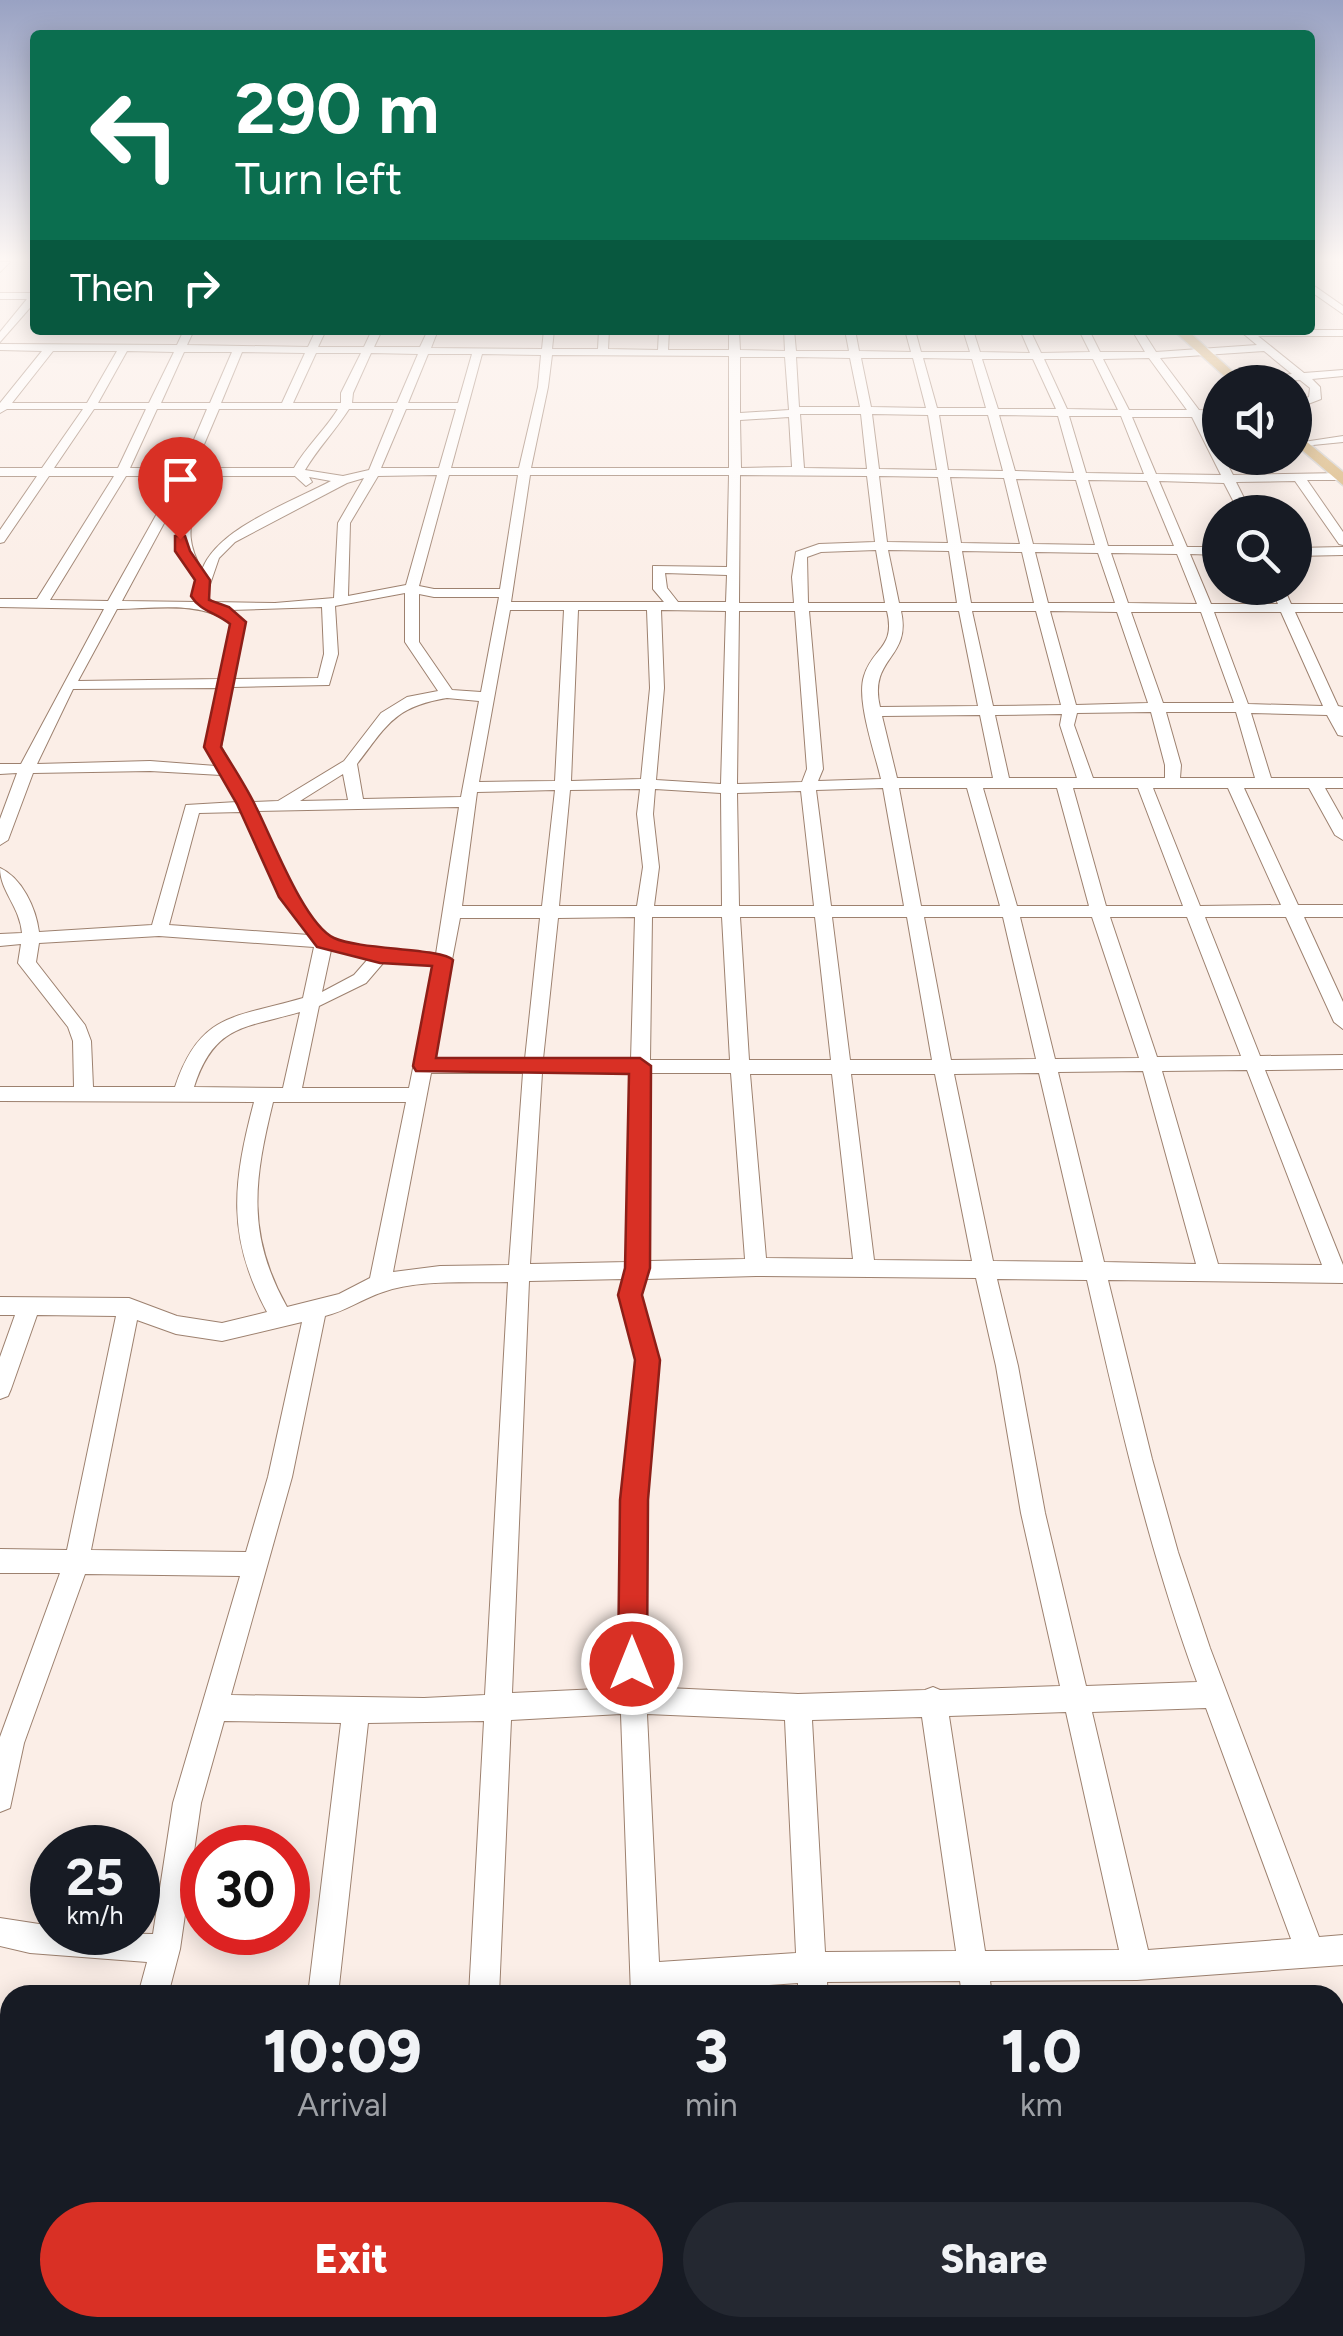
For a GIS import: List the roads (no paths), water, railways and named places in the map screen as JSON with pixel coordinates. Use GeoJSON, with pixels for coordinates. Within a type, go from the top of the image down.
{"type":"FeatureCollection","features":[{"type":"Feature","properties":{"kind":"main road"},"geometry":{"type":"LineString","coordinates":[[1312,453],[1341,478]]}},
{"type":"Feature","properties":{"kind":"street"},"geometry":{"type":"LineString","coordinates":[[2,408],[31,371]]}},
{"type":"Feature","properties":{"kind":"street"},"geometry":{"type":"LineString","coordinates":[[0,540],[92,406],[111,371]]}},
{"type":"Feature","properties":{"kind":"street"},"geometry":{"type":"LineString","coordinates":[[40,606],[123,470],[171,371]]}},
{"type":"Feature","properties":{"kind":"street"},"geometry":{"type":"LineString","coordinates":[[0,840],[26,770],[68,685],[186,473],[230,371]]}},
{"type":"Feature","properties":{"kind":"street"},"geometry":{"type":"LineString","coordinates":[[286,405],[303,371]]}},
{"type":"Feature","properties":{"kind":"street"},"geometry":{"type":"LineString","coordinates":[[298,472],[311,449],[327,435],[346,406],[347,393],[359,371]]}},
{"type":"Feature","properties":{"kind":"street"},"geometry":{"type":"LineString","coordinates":[[68,685],[324,682],[331,654],[344,523],[374,472],[418,371]]}},
{"type":"Feature","properties":{"kind":"street"},"geometry":{"type":"LineString","coordinates":[[447,694],[412,642],[412,588],[462,406],[477,371]]}},
{"type":"Feature","properties":{"kind":"street"},"geometry":{"type":"LineString","coordinates":[[380,1283],[453,912],[469,795],[544,371]]}},
{"type":"Feature","properties":{"kind":"street"},"geometry":{"type":"LineString","coordinates":[[735,371],[737,474],[730,607],[729,789],[732,911],[756,1267]]}},
{"type":"Feature","properties":{"kind":"street"},"geometry":{"type":"LineString","coordinates":[[792,371],[798,472]]}},
{"type":"Feature","properties":{"kind":"street"},"geometry":{"type":"LineString","coordinates":[[858,371],[881,546],[896,608],[894,642],[871,674],[869,693],[890,783],[967,1195],[987,1268],[1074,1698],[1137,1965]]}},
{"type":"Feature","properties":{"kind":"street"},"geometry":{"type":"LineString","coordinates":[[921,371],[933,412],[966,608],[1002,784]]}},
{"type":"Feature","properties":{"kind":"street"},"geometry":{"type":"LineString","coordinates":[[980,371],[1070,710],[1067,724],[1086,785]]}},
{"type":"Feature","properties":{"kind":"street"},"geometry":{"type":"LineString","coordinates":[[1045,371],[1063,413],[1172,757],[1172,785]]}},
{"type":"Feature","properties":{"kind":"street"},"geometry":{"type":"LineString","coordinates":[[1104,371],[1206,608],[1266,785]]}},
{"type":"Feature","properties":{"kind":"street"},"geometry":{"type":"LineString","coordinates":[[1163,371],[1202,425]]}},
{"type":"Feature","properties":{"kind":"street"},"geometry":{"type":"LineString","coordinates":[[1312,375],[1338,373],[1343,384]]}},
{"type":"Feature","properties":{"kind":"street"},"geometry":{"type":"LineString","coordinates":[[2,408],[462,406]]}},
{"type":"Feature","properties":{"kind":"street"},"geometry":{"type":"LineString","coordinates":[[737,417],[866,411],[1202,414]]}},
{"type":"Feature","properties":{"kind":"street"},"geometry":{"type":"LineString","coordinates":[[1312,442],[1343,439]]}},
{"type":"Feature","properties":{"kind":"street"},"geometry":{"type":"LineString","coordinates":[[0,472],[298,472],[342,480]]}},
{"type":"Feature","properties":{"kind":"street"},"geometry":{"type":"LineString","coordinates":[[298,472],[315,492]]}},
{"type":"Feature","properties":{"kind":"street"},"geometry":{"type":"LineString","coordinates":[[291,1096],[324,942],[289,897],[212,740],[238,622],[230,614],[203,604],[199,596],[213,557],[231,539],[315,492],[374,472],[1341,478]]}},
{"type":"Feature","properties":{"kind":"street"},"geometry":{"type":"LineString","coordinates":[[186,473],[192,496],[183,514],[180,539],[183,551],[202,580]]}},
{"type":"Feature","properties":{"kind":"street"},"geometry":{"type":"LineString","coordinates":[[1226,475],[1236,495]]}},
{"type":"Feature","properties":{"kind":"street"},"geometry":{"type":"LineString","coordinates":[[1299,478],[1343,541]]}},
{"type":"Feature","properties":{"kind":"street"},"geometry":{"type":"LineString","coordinates":[[866,1269],[808,786],[814,769],[800,555],[819,548],[881,546],[1202,551]]}},
{"type":"Feature","properties":{"kind":"street"},"geometry":{"type":"LineString","coordinates":[[1312,552],[1343,551]]}},
{"type":"Feature","properties":{"kind":"street"},"geometry":{"type":"LineString","coordinates":[[675,607],[660,589],[658,569],[734,571]]}},
{"type":"Feature","properties":{"kind":"street"},"geometry":{"type":"LineString","coordinates":[[0,603],[275,607],[368,598],[412,588],[572,607],[1343,608]]}},
{"type":"Feature","properties":{"kind":"street"},"geometry":{"type":"LineString","coordinates":[[368,598],[410,617]]}},
{"type":"Feature","properties":{"kind":"street"},"geometry":{"type":"LineString","coordinates":[[1286,605],[1337,711],[1343,732]]}},
{"type":"Feature","properties":{"kind":"street"},"geometry":{"type":"LineString","coordinates":[[238,632],[275,607]]}},
{"type":"Feature","properties":{"kind":"street"},"geometry":{"type":"LineString","coordinates":[[484,1985],[519,1272],[533,1068],[563,786],[572,607]]}},
{"type":"Feature","properties":{"kind":"street"},"geometry":{"type":"LineString","coordinates":[[646,1985],[633,1528],[647,1360],[630,1295],[638,1268],[642,910],[651,867],[645,814],[657,688],[654,607]]}},
{"type":"Feature","properties":{"kind":"street"},"geometry":{"type":"LineString","coordinates":[[283,804],[349,764],[386,716],[412,700],[447,694],[486,697]]}},
{"type":"Feature","properties":{"kind":"street"},"geometry":{"type":"LineString","coordinates":[[873,712],[1155,708],[1337,711]]}},
{"type":"Feature","properties":{"kind":"street"},"geometry":{"type":"LineString","coordinates":[[349,764],[356,803]]}},
{"type":"Feature","properties":{"kind":"street"},"geometry":{"type":"LineString","coordinates":[[0,770],[150,766],[226,771]]}},
{"type":"Feature","properties":{"kind":"street"},"geometry":{"type":"LineString","coordinates":[[160,930],[192,808],[356,803],[563,786],[648,784],[729,789],[890,783],[1343,782]]}},
{"type":"Feature","properties":{"kind":"street"},"geometry":{"type":"LineString","coordinates":[[974,784],[1010,912],[1166,1552],[1310,1952]]}},
{"type":"Feature","properties":{"kind":"street"},"geometry":{"type":"LineString","coordinates":[[1064,784],[1210,1274]]}},
{"type":"Feature","properties":{"kind":"street"},"geometry":{"type":"LineString","coordinates":[[0,1306],[129,1307],[176,1324],[222,1332],[315,1310],[380,1283],[440,1274],[756,1267],[1340,1274],[1144,784]]}},
{"type":"Feature","properties":{"kind":"street"},"geometry":{"type":"LineString","coordinates":[[1315,784],[1343,835]]}},
{"type":"Feature","properties":{"kind":"street"},"geometry":{"type":"LineString","coordinates":[[1234,785],[1343,1022]]}},
{"type":"Feature","properties":{"kind":"street"},"geometry":{"type":"LineString","coordinates":[[0,872],[16,890],[34,936],[27,963],[64,1007],[82,1041],[84,1096]]}},
{"type":"Feature","properties":{"kind":"street"},"geometry":{"type":"LineString","coordinates":[[453,912],[1100,914],[1343,910]]}},
{"type":"Feature","properties":{"kind":"street"},"geometry":{"type":"LineString","coordinates":[[0,940],[160,930],[324,942],[380,956],[443,960]]}},
{"type":"Feature","properties":{"kind":"street"},"geometry":{"type":"LineString","coordinates":[[182,1095],[194,1058],[219,1030],[268,1012],[312,1004],[360,979],[380,956]]}},
{"type":"Feature","properties":{"kind":"street"},"geometry":{"type":"LineString","coordinates":[[424,1066],[944,1067],[1343,1062]]}},
{"type":"Feature","properties":{"kind":"street"},"geometry":{"type":"LineString","coordinates":[[0,1094],[418,1094]]}},
{"type":"Feature","properties":{"kind":"street"},"geometry":{"type":"LineString","coordinates":[[264,1097],[244,1184],[242,1220],[282,1319]]}},
{"type":"Feature","properties":{"kind":"street"},"geometry":{"type":"LineString","coordinates":[[0,1389],[29,1306]]}},
{"type":"Feature","properties":{"kind":"street"},"geometry":{"type":"LineString","coordinates":[[0,1798],[11,1743],[77,1561],[129,1307]]}},
{"type":"Feature","properties":{"kind":"street"},"geometry":{"type":"LineString","coordinates":[[156,1985],[187,1803],[280,1477],[315,1310]]}},
{"type":"Feature","properties":{"kind":"street"},"geometry":{"type":"LineString","coordinates":[[0,1561],[255,1564]]}},
{"type":"Feature","properties":{"kind":"street"},"geometry":{"type":"LineString","coordinates":[[214,1708],[424,1711],[635,1700],[798,1707],[933,1700],[1216,1695]]}},
{"type":"Feature","properties":{"kind":"street"},"geometry":{"type":"LineString","coordinates":[[933,1700],[975,1981]]}},
{"type":"Feature","properties":{"kind":"street"},"geometry":{"type":"LineString","coordinates":[[798,1707],[812,1981]]}},
{"type":"Feature","properties":{"kind":"street"},"geometry":{"type":"LineString","coordinates":[[324,1985],[356,1710]]}},
{"type":"Feature","properties":{"kind":"street"},"geometry":{"type":"LineString","coordinates":[[0,1932],[30,1939],[165,1949]]}},
{"type":"Feature","properties":{"kind":"street"},"geometry":{"type":"LineString","coordinates":[[701,1985],[975,1981],[1343,1950]]}}]}
